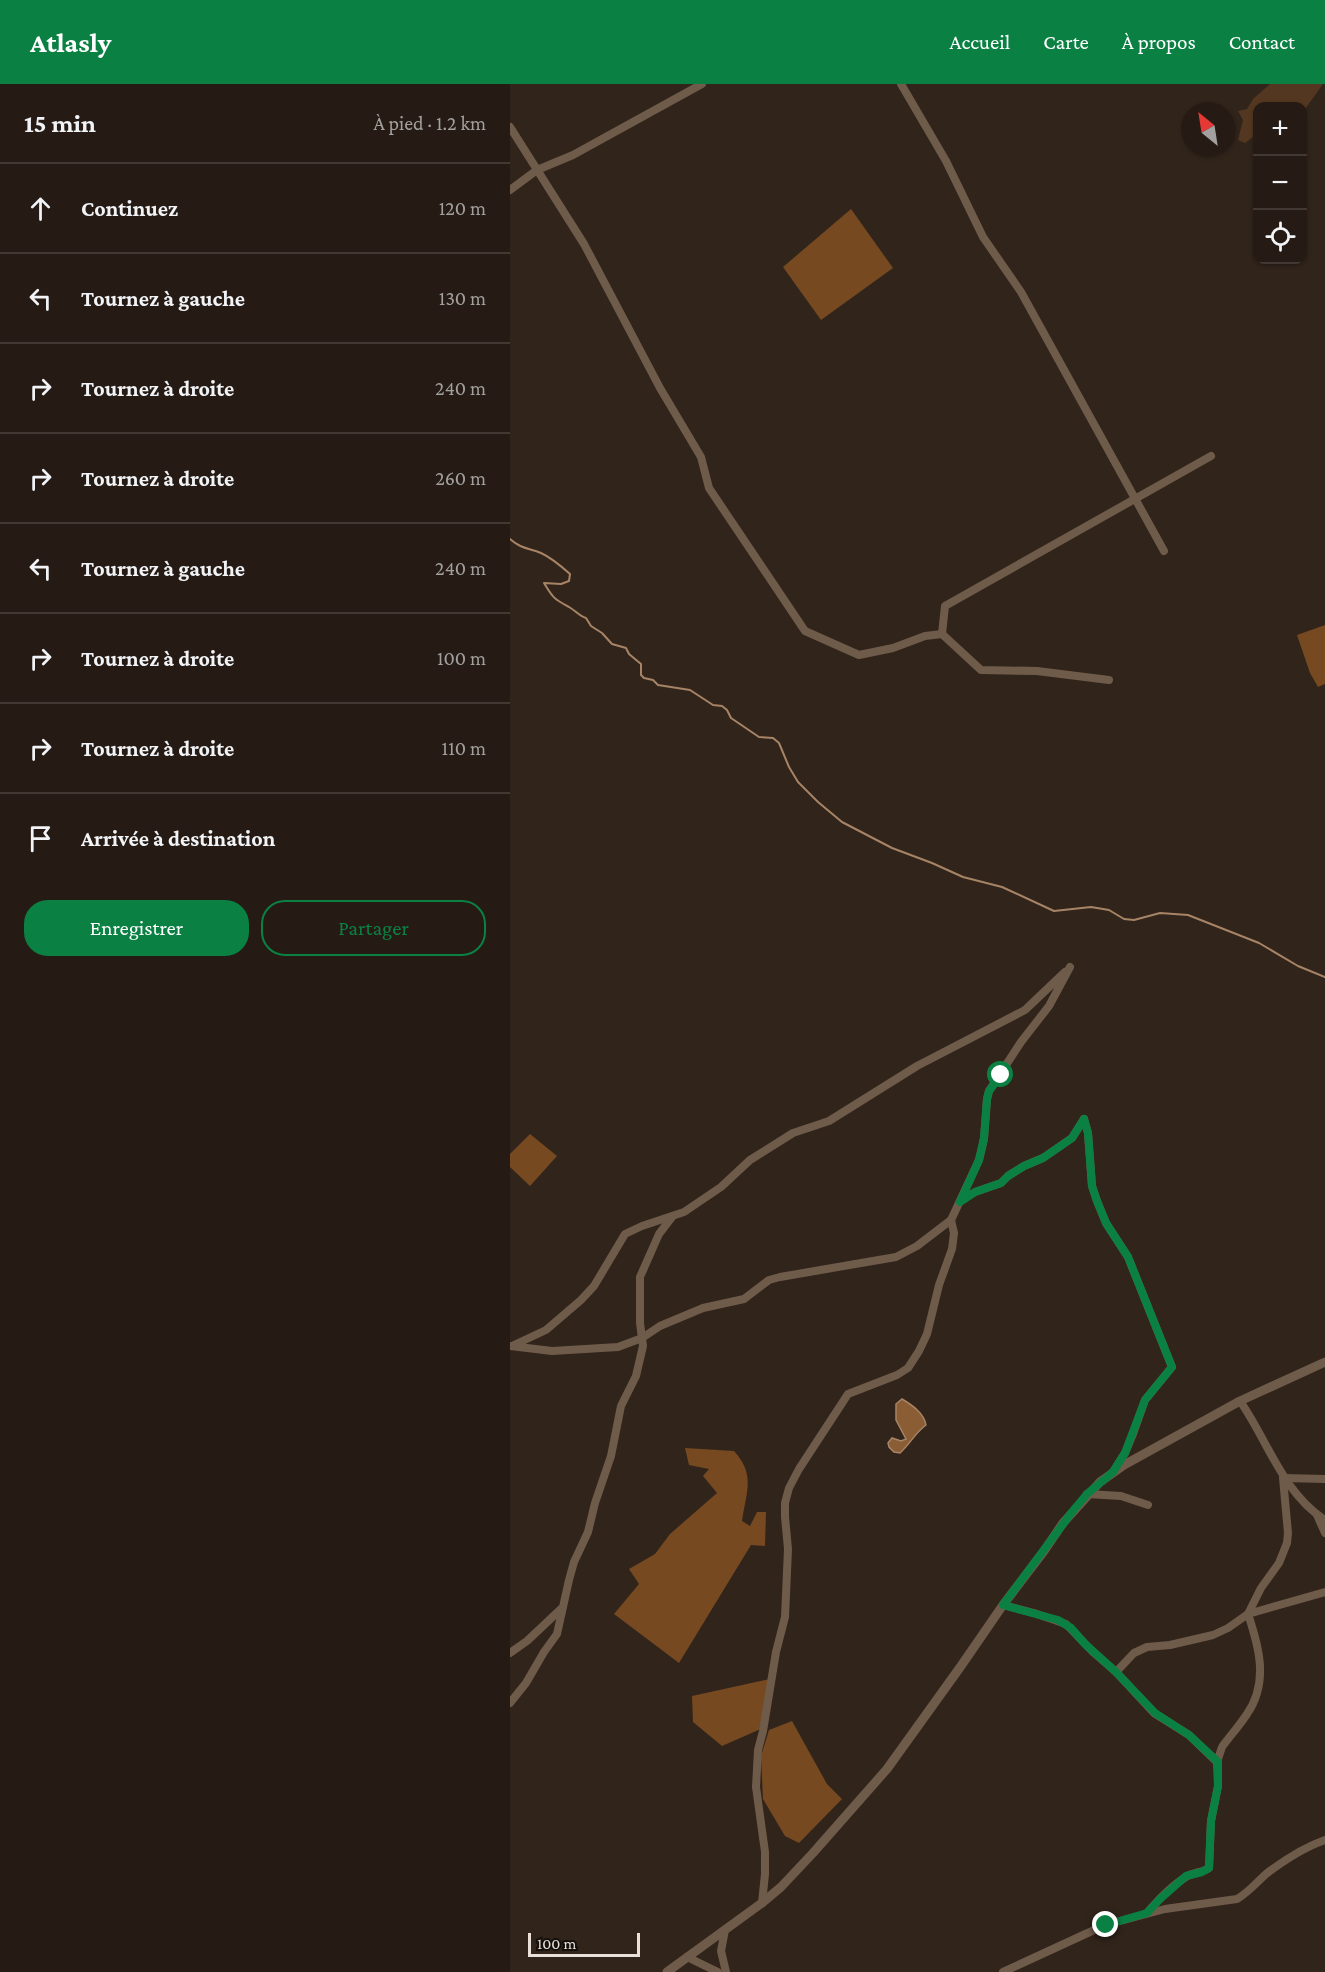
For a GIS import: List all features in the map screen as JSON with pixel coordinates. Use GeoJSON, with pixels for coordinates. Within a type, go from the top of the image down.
{"type":"FeatureCollection","features":[{"type":"Feature","properties":{"kind":"street"},"geometry":{"type":"LineString","coordinates":[[510,190],[537,170],[573,155],[702,84]]}},
{"type":"Feature","properties":{"kind":"street"},"geometry":{"type":"LineString","coordinates":[[901,84],[946,160],[983,237],[1022,292],[1164,550]]}},
{"type":"Feature","properties":{"kind":"street"},"geometry":{"type":"LineString","coordinates":[[510,127],[584,244],[660,388],[701,457],[709,488],[805,631],[859,655],[893,648],[925,636],[942,634],[981,670],[1037,672],[1109,680]]}},
{"type":"Feature","properties":{"kind":"street"},"geometry":{"type":"LineString","coordinates":[[942,634],[945,606],[1211,456]]}},
{"type":"Feature","properties":{"kind":"street"},"geometry":{"type":"LineString","coordinates":[[1070,967],[1049,1006],[1021,1042],[989,1091],[979,1160],[951,1220],[917,1246],[896,1257],[780,1276],[769,1280],[744,1299],[703,1308],[660,1326],[642,1338],[618,1347],[552,1351],[510,1346],[522,1343],[546,1330],[581,1300],[594,1286],[625,1234],[684,1212],[712,1195],[750,1160],[793,1133],[829,1121],[917,1066],[1025,1010],[1070,967]]}},
{"type":"Feature","properties":{"kind":"street"},"geometry":{"type":"LineString","coordinates":[[960,1202],[975,1192],[1001,1183],[1024,1166],[1043,1158],[1072,1138],[1084,1119],[1088,1133],[1092,1186],[1097,1201],[1106,1223],[1128,1257],[1172,1367],[1145,1400],[1129,1444],[1113,1472]]}},
{"type":"Feature","properties":{"kind":"street"},"geometry":{"type":"LineString","coordinates":[[510,1702],[526,1683],[557,1634],[574,1562],[588,1532],[610,1456],[621,1406],[636,1376],[643,1346],[640,1323],[640,1277],[659,1234],[672,1217]]}},
{"type":"Feature","properties":{"kind":"street"},"geometry":{"type":"LineString","coordinates":[[762,1903],[765,1852],[756,1787],[758,1750],[776,1652],[785,1617],[788,1549],[784,1516],[789,1488],[848,1394],[897,1375],[908,1368],[919,1352],[927,1334],[939,1285],[952,1249],[954,1233],[951,1220]]}},
{"type":"Feature","properties":{"kind":"street"},"geometry":{"type":"LineString","coordinates":[[667,1972],[781,1887],[887,1769],[1003,1605],[1087,1494],[1113,1472],[1240,1401],[1325,1362]]}},
{"type":"Feature","properties":{"kind":"street"},"geometry":{"type":"LineString","coordinates":[[1240,1401],[1283,1478],[1316,1514],[1325,1520]]}},
{"type":"Feature","properties":{"kind":"street"},"geometry":{"type":"LineString","coordinates":[[1283,1478],[1325,1479]]}},
{"type":"Feature","properties":{"kind":"street"},"geometry":{"type":"LineString","coordinates":[[1147,1913],[1186,1876],[1209,1868],[1211,1821],[1218,1786],[1218,1762],[1222,1748],[1252,1706],[1259,1680],[1261,1658],[1248,1614],[1261,1588],[1284,1554],[1287,1543],[1283,1478]]}},
{"type":"Feature","properties":{"kind":"street"},"geometry":{"type":"LineString","coordinates":[[1087,1494],[1121,1496],[1148,1505]]}},
{"type":"Feature","properties":{"kind":"street"},"geometry":{"type":"LineString","coordinates":[[1316,1514],[1325,1533]]}},
{"type":"Feature","properties":{"kind":"street"},"geometry":{"type":"LineString","coordinates":[[1116,1672],[1139,1650],[1213,1635],[1248,1614],[1325,1592]]}},
{"type":"Feature","properties":{"kind":"street"},"geometry":{"type":"LineString","coordinates":[[510,1653],[527,1641],[564,1605]]}},
{"type":"Feature","properties":{"kind":"street"},"geometry":{"type":"LineString","coordinates":[[1003,1605],[1035,1612],[1066,1624],[1155,1713],[1189,1735],[1218,1762]]}},
{"type":"Feature","properties":{"kind":"street"},"geometry":{"type":"LineString","coordinates":[[1003,1972],[1106,1925],[1147,1913],[1237,1899],[1248,1893],[1265,1875],[1290,1858],[1325,1840]]}},
{"type":"Feature","properties":{"kind":"street"},"geometry":{"type":"LineString","coordinates":[[725,1930],[721,1951],[726,1972]]}},
{"type":"Feature","properties":{"kind":"street"},"geometry":{"type":"LineString","coordinates":[[687,1957],[718,1972]]}},
{"type":"Feature","properties":{"kind":"shaded area"},"geometry":{"type":"Polygon","coordinates":[[[1270,84],[1323,84],[1307,106],[1307,102],[1253,102],[1253,137],[1245,143],[1238,140],[1243,120],[1238,111],[1247,109],[1253,99],[1270,84]]]}},
{"type":"Feature","properties":{"kind":"shaded area"},"geometry":{"type":"Polygon","coordinates":[[[851,209],[893,268],[821,320],[783,267],[851,209]]]}},
{"type":"Feature","properties":{"kind":"shaded area"},"geometry":{"type":"Polygon","coordinates":[[[1325,625],[1325,684],[1318,687],[1310,673],[1297,635],[1325,625]]]}},
{"type":"Feature","properties":{"kind":"shaded area"},"geometry":{"type":"Polygon","coordinates":[[[530,1134],[557,1156],[530,1186],[510,1167],[510,1154],[530,1134]]]}},
{"type":"Feature","properties":{"kind":"shaded area"},"geometry":{"type":"Polygon","coordinates":[[[902,1399],[920,1413],[926,1425],[900,1453],[894,1452],[888,1443],[892,1438],[901,1441],[906,1439],[896,1420],[896,1404],[902,1399]]]}},
{"type":"Feature","properties":{"kind":"shaded area"},"geometry":{"type":"Polygon","coordinates":[[[685,1448],[734,1451],[745,1468],[748,1484],[742,1521],[750,1526],[757,1512],[766,1512],[765,1546],[751,1545],[679,1663],[614,1614],[639,1584],[629,1569],[655,1554],[670,1534],[717,1493],[703,1476],[709,1469],[689,1465],[685,1448]]]}},
{"type":"Feature","properties":{"kind":"shaded area"},"geometry":{"type":"Polygon","coordinates":[[[774,1678],[763,1728],[722,1746],[693,1722],[692,1696],[774,1678]]]}},
{"type":"Feature","properties":{"kind":"shaded area"},"geometry":{"type":"Polygon","coordinates":[[[792,1721],[827,1784],[842,1799],[799,1843],[785,1836],[763,1799],[761,1756],[769,1730],[792,1721]]]}},
{"type":"Feature","properties":{"kind":"waterway"},"geometry":{"type":"LineString","coordinates":[[510,539],[521,547],[549,557],[570,574],[569,581],[561,584],[544,583],[554,598],[586,618],[591,626],[602,633],[612,644],[626,648],[629,654],[641,664],[641,675],[644,678],[653,680],[658,685],[690,690],[713,705],[722,706],[731,718],[759,737],[773,738],[779,743],[798,782],[842,822],[892,848],[963,877],[1002,887],[1054,911],[1091,907],[1109,910],[1124,919],[1134,920],[1160,913],[1188,915],[1259,943],[1298,966],[1325,977]]}},
{"type":"Feature","properties":{"kind":"route"},"geometry":{"type":"LineString","coordinates":[[1001,1075],[989,1091],[979,1160],[960,1202],[975,1192],[1001,1183],[1024,1166],[1043,1158],[1072,1138],[1084,1119],[1090,1151],[1090,1175],[1097,1201],[1106,1223],[1128,1257],[1172,1367],[1145,1400],[1125,1453],[1113,1472],[1087,1494],[1072,1512],[1003,1605],[1035,1612],[1066,1624],[1155,1713],[1189,1735],[1218,1762],[1218,1786],[1211,1821],[1209,1868],[1186,1876],[1147,1913],[1106,1925]]}}]}
